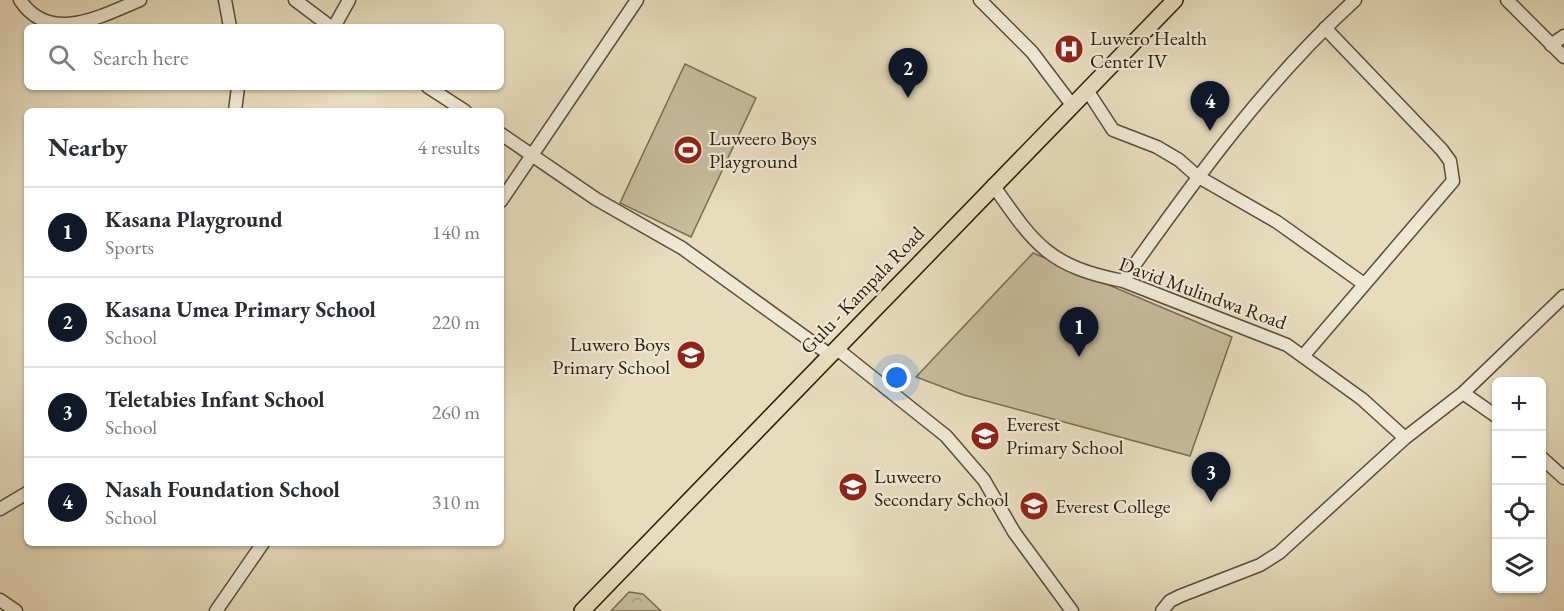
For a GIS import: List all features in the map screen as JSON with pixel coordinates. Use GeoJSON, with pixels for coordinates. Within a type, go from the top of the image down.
{"type":"FeatureCollection","features":[{"type":"Feature","properties":{"kind":"main road","name":"Gulu - Kampala Road"},"geometry":{"type":"LineString","coordinates":[[582,611],[1175,0]]}},
{"type":"Feature","properties":{"kind":"street"},"geometry":{"type":"LineString","coordinates":[[20,0],[38,20],[60,24],[98,18],[140,0]]}},
{"type":"Feature","properties":{"kind":"street"},"geometry":{"type":"LineString","coordinates":[[225,0],[229,24]]}},
{"type":"Feature","properties":{"kind":"street"},"geometry":{"type":"LineString","coordinates":[[295,0],[328,24]]}},
{"type":"Feature","properties":{"kind":"street"},"geometry":{"type":"LineString","coordinates":[[334,24],[349,0]]}},
{"type":"Feature","properties":{"kind":"street"},"geometry":{"type":"LineString","coordinates":[[504,197],[636,0]]}},
{"type":"Feature","properties":{"kind":"street"},"geometry":{"type":"LineString","coordinates":[[980,0],[1032,52],[1072,105]]}},
{"type":"Feature","properties":{"kind":"street"},"geometry":{"type":"LineString","coordinates":[[1124,281],[1197,176],[1286,69],[1355,0]]}},
{"type":"Feature","properties":{"kind":"street"},"geometry":{"type":"LineString","coordinates":[[1506,0],[1564,57]]}},
{"type":"Feature","properties":{"kind":"street"},"geometry":{"type":"LineString","coordinates":[[1304,355],[1454,181],[1450,161],[1442,150],[1325,28]]}},
{"type":"Feature","properties":{"kind":"street"},"geometry":{"type":"LineString","coordinates":[[1551,45],[1564,36]]}},
{"type":"Feature","properties":{"kind":"street"},"geometry":{"type":"LineString","coordinates":[[235,108],[238,90]]}},
{"type":"Feature","properties":{"kind":"street"},"geometry":{"type":"LineString","coordinates":[[433,90],[460,108]]}},
{"type":"Feature","properties":{"kind":"street"},"geometry":{"type":"LineString","coordinates":[[1087,90],[1113,130],[1157,147],[1179,160],[1197,176],[1277,222],[1364,284]]}},
{"type":"Feature","properties":{"kind":"street"},"geometry":{"type":"LineString","coordinates":[[504,136],[596,199],[682,248],[833,352],[946,436],[984,480],[1014,532],[1072,611]]}},
{"type":"Feature","properties":{"kind":"street","name":"David Mulindwa Road"},"geometry":{"type":"LineString","coordinates":[[993,185],[1025,232],[1049,253],[1077,268],[1124,281],[1270,338],[1304,355],[1337,383],[1385,417],[1405,438]]}},
{"type":"Feature","properties":{"kind":"street"},"geometry":{"type":"LineString","coordinates":[[1162,611],[1170,601],[1180,596],[1260,564],[1279,553],[1405,438],[1462,393],[1564,296]]}},
{"type":"Feature","properties":{"kind":"street"},"geometry":{"type":"LineString","coordinates":[[1462,393],[1492,413]]}},
{"type":"Feature","properties":{"kind":"street"},"geometry":{"type":"LineString","coordinates":[[1546,462],[1564,478]]}},
{"type":"Feature","properties":{"kind":"street"},"geometry":{"type":"LineString","coordinates":[[0,509],[24,496]]}},
{"type":"Feature","properties":{"kind":"street"},"geometry":{"type":"LineString","coordinates":[[216,611],[261,546]]}},
{"type":"Feature","properties":{"kind":"street"},"geometry":{"type":"LineString","coordinates":[[0,600],[16,611]]}},
{"type":"Feature","properties":{"kind":"green space","name":"Luweero Boys Playground"},"geometry":{"type":"Polygon","coordinates":[[[685,64],[756,98],[691,237],[620,203],[685,64]]]}},
{"type":"Feature","properties":{"kind":"green space"},"geometry":{"type":"Polygon","coordinates":[[[1033,253],[1232,337],[1190,456],[964,395],[916,377],[1033,253]]]}},
{"type":"Feature","properties":{"kind":"green space"},"geometry":{"type":"Polygon","coordinates":[[[629,592],[643,594],[661,611],[611,611],[629,592]]]}},
{"type":"Feature","properties":{"kind":"place","name":"Luwero Health Center IV"},"geometry":{"type":"Point","coordinates":[1069,49]}},
{"type":"Feature","properties":{"kind":"place","name":"Kasana Umea Primary School"},"geometry":{"type":"Point","coordinates":[908,98]}},
{"type":"Feature","properties":{"kind":"place","name":"Nasah Foundation School"},"geometry":{"type":"Point","coordinates":[1210,131]}},
{"type":"Feature","properties":{"kind":"place","name":"Luweero Boys Playground"},"geometry":{"type":"Point","coordinates":[688,150]}},
{"type":"Feature","properties":{"kind":"place","name":"Luwero Boys Primary School"},"geometry":{"type":"Point","coordinates":[691,355]}},
{"type":"Feature","properties":{"kind":"place","name":"Kasana Playground"},"geometry":{"type":"Point","coordinates":[1079,357]}},
{"type":"Feature","properties":{"kind":"place","name":"Everest Primary School"},"geometry":{"type":"Point","coordinates":[985,436]}},
{"type":"Feature","properties":{"kind":"place","name":"Luweero Secondary School"},"geometry":{"type":"Point","coordinates":[853,487]}},
{"type":"Feature","properties":{"kind":"place","name":"Teletabies Infant School"},"geometry":{"type":"Point","coordinates":[1211,502]}},
{"type":"Feature","properties":{"kind":"place","name":"Everest College"},"geometry":{"type":"Point","coordinates":[1034,506]}}]}
